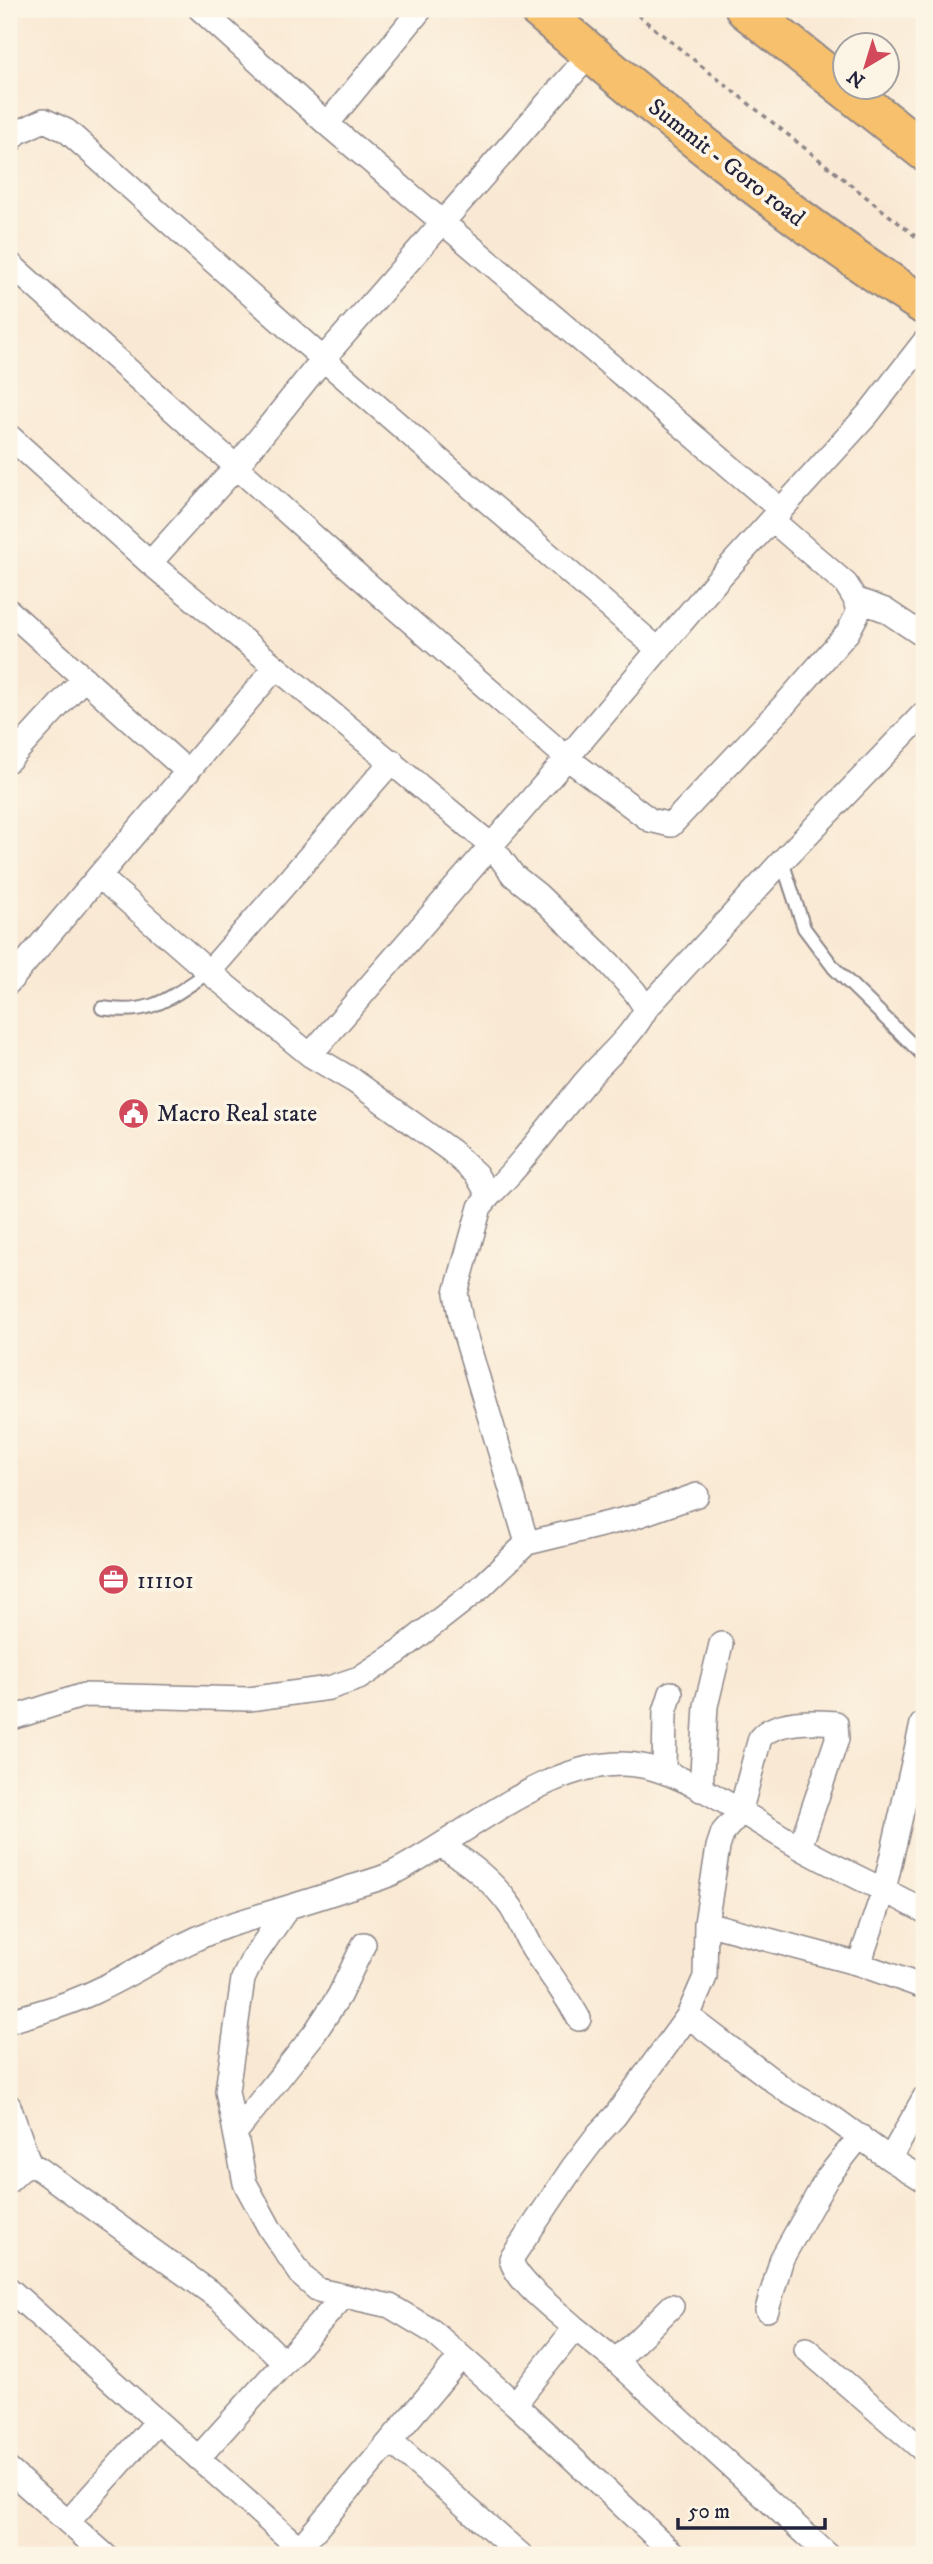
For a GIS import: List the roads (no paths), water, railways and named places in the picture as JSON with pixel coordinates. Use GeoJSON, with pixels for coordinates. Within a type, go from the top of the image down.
{"type":"FeatureCollection","features":[{"type":"Feature","properties":{"kind":"highway","name":"Summit - Goro road"},"geometry":{"type":"LineString","coordinates":[[538,9],[767,195],[864,267],[924,305]]}},
{"type":"Feature","properties":{"kind":"highway"},"geometry":{"type":"LineString","coordinates":[[745,9],[924,151]]}},
{"type":"Feature","properties":{"kind":"street"},"geometry":{"type":"LineString","coordinates":[[9,263],[567,758],[650,820],[671,825],[786,703],[848,632],[858,614],[855,598],[846,584],[777,515],[444,222],[327,124],[200,9]]}},
{"type":"Feature","properties":{"kind":"street"},"geometry":{"type":"LineString","coordinates":[[327,124],[421,9]]}},
{"type":"Feature","properties":{"kind":"street"},"geometry":{"type":"LineString","coordinates":[[150,563],[236,466],[323,359],[591,53]]}},
{"type":"Feature","properties":{"kind":"street"},"geometry":{"type":"LineString","coordinates":[[9,142],[17,133],[44,120],[67,131],[323,359],[659,650]]}},
{"type":"Feature","properties":{"kind":"street"},"geometry":{"type":"LineString","coordinates":[[310,1055],[719,578],[868,414],[924,342]]}},
{"type":"Feature","properties":{"kind":"street"},"geometry":{"type":"LineString","coordinates":[[9,436],[150,563],[491,845],[513,875],[609,962],[646,1009]]}},
{"type":"Feature","properties":{"kind":"street"},"geometry":{"type":"LineString","coordinates":[[855,598],[885,610],[924,636]]}},
{"type":"Feature","properties":{"kind":"street"},"geometry":{"type":"LineString","coordinates":[[9,611],[188,772]]}},
{"type":"Feature","properties":{"kind":"street"},"geometry":{"type":"LineString","coordinates":[[9,982],[276,667]]}},
{"type":"Feature","properties":{"kind":"street"},"geometry":{"type":"LineString","coordinates":[[9,760],[84,678]]}},
{"type":"Feature","properties":{"kind":"street"},"geometry":{"type":"LineString","coordinates":[[527,1543],[461,1321],[456,1293],[480,1207],[549,1129],[580,1087],[628,1037],[646,1009],[782,861],[924,713]]}},
{"type":"Feature","properties":{"kind":"street"},"geometry":{"type":"LineString","coordinates":[[209,972],[392,761]]}},
{"type":"Feature","properties":{"kind":"street"},"geometry":{"type":"LineString","coordinates":[[100,877],[310,1055],[354,1081],[451,1151],[476,1174],[489,1196]]}},
{"type":"Feature","properties":{"kind":"street"},"geometry":{"type":"LineString","coordinates":[[9,1719],[84,1695],[249,1699],[328,1688],[359,1678],[397,1653],[480,1588],[527,1543],[634,1517],[697,1495]]}},
{"type":"Feature","properties":{"kind":"street"},"geometry":{"type":"LineString","coordinates":[[701,1790],[706,1706],[721,1644]]}},
{"type":"Feature","properties":{"kind":"street"},"geometry":{"type":"LineString","coordinates":[[664,1772],[665,1712],[671,1693]]}},
{"type":"Feature","properties":{"kind":"street"},"geometry":{"type":"LineString","coordinates":[[800,1847],[837,1740],[836,1723],[792,1724],[766,1731],[760,1738],[740,1813],[723,1832],[718,1847],[706,1923],[705,1977],[688,2016],[615,2116],[573,2167],[512,2259],[513,2268],[528,2285],[616,2361],[828,2555]]}},
{"type":"Feature","properties":{"kind":"street"},"geometry":{"type":"LineString","coordinates":[[859,1964],[884,1891],[922,1724]]}},
{"type":"Feature","properties":{"kind":"street"},"geometry":{"type":"LineString","coordinates":[[9,2021],[95,1992],[187,1942],[227,1926],[391,1874],[442,1846],[524,1794],[557,1777],[596,1768],[641,1766],[664,1772],[924,1911]]}},
{"type":"Feature","properties":{"kind":"street"},"geometry":{"type":"LineString","coordinates":[[442,1846],[469,1863],[489,1881],[511,1908],[579,2020]]}},
{"type":"Feature","properties":{"kind":"street"},"geometry":{"type":"LineString","coordinates":[[287,1909],[252,1960],[243,1979],[226,2091],[245,2183],[270,2229],[303,2277],[318,2290],[390,2306],[432,2331],[675,2555]]}},
{"type":"Feature","properties":{"kind":"street"},"geometry":{"type":"LineString","coordinates":[[706,1923],[859,1964],[924,1987]]}},
{"type":"Feature","properties":{"kind":"street"},"geometry":{"type":"LineString","coordinates":[[236,2132],[320,2025],[339,1996],[364,1944]]}},
{"type":"Feature","properties":{"kind":"street"},"geometry":{"type":"LineString","coordinates":[[688,2016],[788,2092],[860,2136],[924,2180]]}},
{"type":"Feature","properties":{"kind":"street"},"geometry":{"type":"LineString","coordinates":[[890,2159],[924,2098]]}},
{"type":"Feature","properties":{"kind":"street"},"geometry":{"type":"LineString","coordinates":[[9,2106],[30,2165]]}},
{"type":"Feature","properties":{"kind":"street"},"geometry":{"type":"LineString","coordinates":[[767,2310],[782,2258],[827,2178],[860,2136]]}},
{"type":"Feature","properties":{"kind":"street"},"geometry":{"type":"LineString","coordinates":[[9,2181],[24,2167],[30,2165],[38,2168],[221,2300],[284,2362]]}},
{"type":"Feature","properties":{"kind":"street"},"geometry":{"type":"LineString","coordinates":[[9,2289],[300,2553],[461,2357]]}},
{"type":"Feature","properties":{"kind":"street"},"geometry":{"type":"LineString","coordinates":[[198,2458],[342,2297]]}},
{"type":"Feature","properties":{"kind":"street"},"geometry":{"type":"LineString","coordinates":[[616,2361],[672,2306]]}},
{"type":"Feature","properties":{"kind":"street"},"geometry":{"type":"LineString","coordinates":[[514,2404],[575,2328]]}},
{"type":"Feature","properties":{"kind":"street"},"geometry":{"type":"LineString","coordinates":[[806,2349],[924,2451]]}},
{"type":"Feature","properties":{"kind":"street"},"geometry":{"type":"LineString","coordinates":[[68,2522],[157,2422]]}},
{"type":"Feature","properties":{"kind":"street"},"geometry":{"type":"LineString","coordinates":[[392,2442],[521,2555]]}},
{"type":"Feature","properties":{"kind":"street"},"geometry":{"type":"LineString","coordinates":[[9,2470],[105,2555]]}},
{"type":"Feature","properties":{"kind":"lane"},"geometry":{"type":"LineString","coordinates":[[782,861],[804,928],[834,968],[924,1056]]}},
{"type":"Feature","properties":{"kind":"lane"},"geometry":{"type":"LineString","coordinates":[[102,1008],[128,1012],[161,1003],[209,972]]}},
{"type":"Feature","properties":{"kind":"place","name":"Macro Real state"},"geometry":{"type":"Point","coordinates":[134,1113]}},
{"type":"Feature","properties":{"kind":"place","name":"111101"},"geometry":{"type":"Point","coordinates":[114,1580]}}]}
